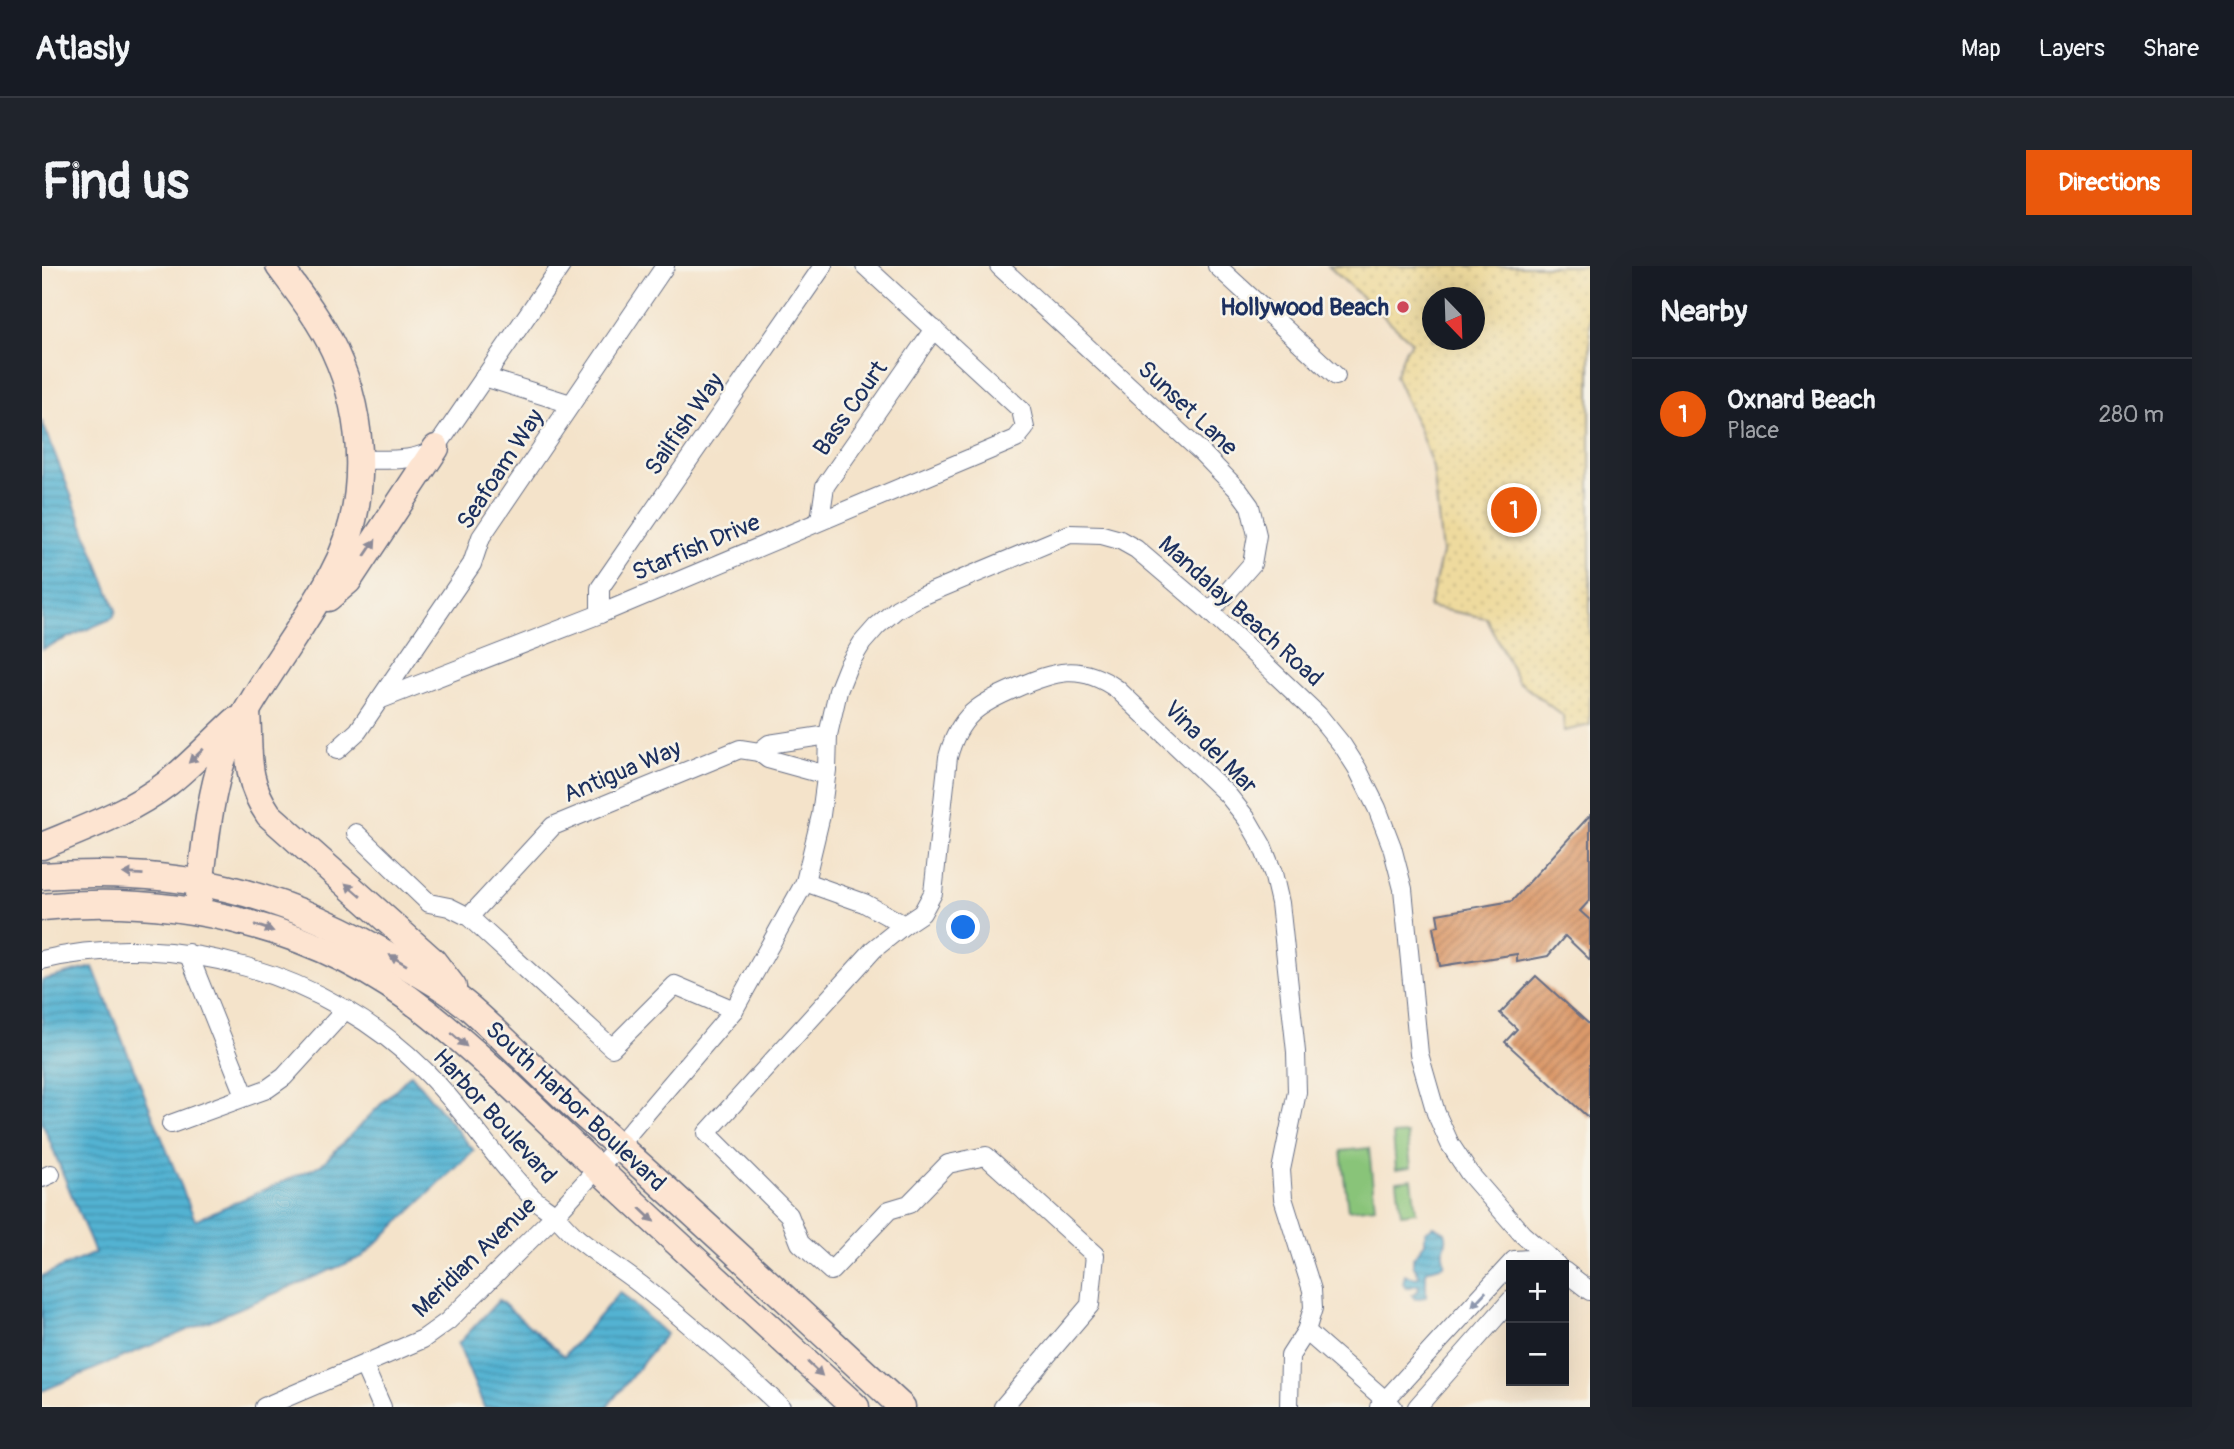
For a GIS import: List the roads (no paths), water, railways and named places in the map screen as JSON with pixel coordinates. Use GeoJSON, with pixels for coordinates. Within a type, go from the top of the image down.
{"type":"FeatureCollection","features":[{"type":"Feature","properties":{"kind":"main road"},"geometry":{"type":"LineString","coordinates":[[198,911],[218,776],[227,748],[247,710],[334,572],[349,534],[358,493],[360,460],[356,419],[349,387],[334,349],[316,317],[279,266]]}},
{"type":"Feature","properties":{"kind":"main road"},"geometry":{"type":"LineString","coordinates":[[308,615],[348,581],[436,448]]}},
{"type":"Feature","properties":{"kind":"main road"},"geometry":{"type":"LineString","coordinates":[[42,846],[134,806],[169,783],[247,710]]}},
{"type":"Feature","properties":{"kind":"main road"},"geometry":{"type":"LineString","coordinates":[[247,710],[248,770],[259,800],[269,815],[433,961],[470,1008]]}},
{"type":"Feature","properties":{"kind":"main road","name":"South Harbor Boulevard"},"geometry":{"type":"LineString","coordinates":[[42,876],[137,873],[242,890],[334,925],[390,956],[470,1008],[556,1091],[902,1407]]}},
{"type":"Feature","properties":{"kind":"main road","name":"South Harbor Boulevard"},"geometry":{"type":"LineString","coordinates":[[42,906],[130,903],[198,911],[261,926],[366,970],[427,1012],[492,1068],[856,1407]]}},
{"type":"Feature","properties":{"kind":"street"},"geometry":{"type":"LineString","coordinates":[[360,460],[412,458],[436,448],[561,266]]}},
{"type":"Feature","properties":{"kind":"street","name":"Seafoam Way"},"geometry":{"type":"LineString","coordinates":[[337,750],[358,731],[472,565],[481,537],[666,266]]}},
{"type":"Feature","properties":{"kind":"street","name":"Sailfish Way"},"geometry":{"type":"LineString","coordinates":[[600,614],[600,588],[823,266]]}},
{"type":"Feature","properties":{"kind":"street"},"geometry":{"type":"LineString","coordinates":[[865,266],[934,329]]}},
{"type":"Feature","properties":{"kind":"street","name":"Sunset Lane"},"geometry":{"type":"LineString","coordinates":[[999,266],[1201,452],[1250,506],[1257,535],[1252,564],[1210,611]]}},
{"type":"Feature","properties":{"kind":"street"},"geometry":{"type":"LineString","coordinates":[[1217,266],[1336,376]]}},
{"type":"Feature","properties":{"kind":"street","name":"Starfish Drive"},"geometry":{"type":"LineString","coordinates":[[379,700],[600,614],[1016,439],[1025,428],[1021,410],[934,329]]}},
{"type":"Feature","properties":{"kind":"street","name":"Bass Court"},"geometry":{"type":"LineString","coordinates":[[820,520],[825,486],[934,329]]}},
{"type":"Feature","properties":{"kind":"street"},"geometry":{"type":"LineString","coordinates":[[484,377],[571,404]]}},
{"type":"Feature","properties":{"kind":"street","name":"Mandalay Beach Road"},"geometry":{"type":"LineString","coordinates":[[618,1146],[734,1010],[805,882],[821,815],[828,735],[838,691],[848,666],[862,643],[897,609],[917,598],[1070,534],[1102,535],[1120,540],[1136,550],[1210,611],[1318,715],[1357,768],[1392,847],[1403,889],[1419,1054],[1436,1113],[1450,1144],[1469,1173],[1533,1258]]}},
{"type":"Feature","properties":{"kind":"street","name":"Vina del Mar"},"geometry":{"type":"LineString","coordinates":[[1003,1407],[1090,1305],[1096,1255],[986,1156],[948,1164],[909,1204],[889,1210],[831,1271],[800,1243],[789,1215],[707,1133],[874,949],[922,913],[933,893],[948,757],[962,723],[986,700],[1041,677],[1068,671],[1087,673],[1105,680],[1117,689],[1227,794],[1247,818],[1273,873],[1280,903],[1296,1052],[1297,1092],[1281,1170],[1283,1198],[1312,1290],[1313,1308],[1306,1331],[1290,1356],[1289,1407]]}},
{"type":"Feature","properties":{"kind":"street","name":"Antigua Way"},"geometry":{"type":"LineString","coordinates":[[469,916],[553,826],[740,749],[759,751],[769,744],[828,735]]}},
{"type":"Feature","properties":{"kind":"street"},"geometry":{"type":"LineString","coordinates":[[780,762],[782,742]]}},
{"type":"Feature","properties":{"kind":"street"},"geometry":{"type":"LineString","coordinates":[[759,751],[768,759],[826,775]]}},
{"type":"Feature","properties":{"kind":"street"},"geometry":{"type":"LineString","coordinates":[[356,833],[429,903],[449,907],[469,916],[612,1048],[675,985],[734,1010]]}},
{"type":"Feature","properties":{"kind":"street"},"geometry":{"type":"LineString","coordinates":[[805,882],[864,903],[904,925]]}},
{"type":"Feature","properties":{"kind":"street","name":"Harbor Boulevard"},"geometry":{"type":"LineString","coordinates":[[42,960],[67,954],[122,950],[188,953],[231,963],[290,982],[346,1009],[389,1040],[445,1091],[531,1196],[555,1215],[576,1237],[699,1331],[781,1407]]}},
{"type":"Feature","properties":{"kind":"street"},"geometry":{"type":"LineString","coordinates":[[188,953],[245,1095]]}},
{"type":"Feature","properties":{"kind":"street"},"geometry":{"type":"LineString","coordinates":[[171,1124],[267,1088],[284,1077],[346,1009]]}},
{"type":"Feature","properties":{"kind":"street","name":"Meridian Avenue"},"geometry":{"type":"LineString","coordinates":[[264,1407],[423,1339],[448,1321],[555,1215],[618,1146]]}},
{"type":"Feature","properties":{"kind":"street"},"geometry":{"type":"LineString","coordinates":[[1306,1331],[1386,1405],[1514,1261],[1533,1258]]}},
{"type":"Feature","properties":{"kind":"street"},"geometry":{"type":"LineString","coordinates":[[1569,1275],[1590,1291]]}},
{"type":"Feature","properties":{"kind":"street"},"geometry":{"type":"LineString","coordinates":[[1416,1407],[1506,1306]]}},
{"type":"Feature","properties":{"kind":"street"},"geometry":{"type":"LineString","coordinates":[[364,1366],[382,1407]]}},
{"type":"Feature","properties":{"kind":"water"},"geometry":{"type":"Polygon","coordinates":[[[42,421],[116,610],[113,618],[42,649],[42,421]]]}},
{"type":"Feature","properties":{"kind":"water"},"geometry":{"type":"Polygon","coordinates":[[[93,967],[195,1220],[321,1165],[411,1074],[474,1151],[362,1257],[42,1391],[42,1276],[95,1253],[42,1122],[42,980],[93,967]]]}},
{"type":"Feature","properties":{"kind":"water"},"geometry":{"type":"Polygon","coordinates":[[[1434,1226],[1446,1235],[1444,1265],[1426,1272],[1426,1297],[1415,1299],[1412,1295],[1419,1290],[1418,1285],[1406,1288],[1403,1284],[1405,1275],[1416,1278],[1420,1276],[1413,1264],[1413,1258],[1425,1243],[1425,1231],[1434,1226]]]}},
{"type":"Feature","properties":{"kind":"water"},"geometry":{"type":"Polygon","coordinates":[[[620,1292],[666,1334],[607,1407],[484,1407],[458,1344],[499,1300],[564,1356],[620,1292]]]}},
{"type":"Feature","properties":{"kind":"place","name":"Hollywood Beach"},"geometry":{"type":"Point","coordinates":[1403,307]}},
{"type":"Feature","properties":{"kind":"place","name":"Oxnard Beach"},"geometry":{"type":"Point","coordinates":[1514,510]}}]}
